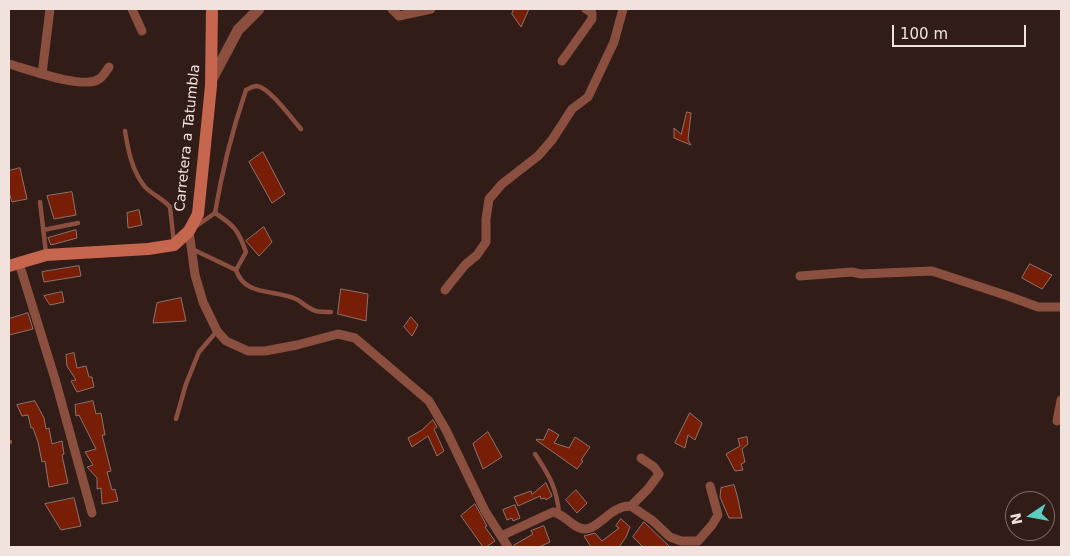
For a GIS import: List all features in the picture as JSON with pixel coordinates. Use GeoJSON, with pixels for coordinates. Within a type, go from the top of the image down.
{"type":"FeatureCollection","features":[{"type":"Feature","properties":{"kind":"main road","name":"Carretera a Tatumbla"},"geometry":{"type":"LineString","coordinates":[[174,244],[188,231],[198,214],[211,82],[212,9]]}},
{"type":"Feature","properties":{"kind":"main road"},"geometry":{"type":"LineString","coordinates":[[14,265],[46,255],[148,249],[174,244]]}},
{"type":"Feature","properties":{"kind":"street"},"geometry":{"type":"LineString","coordinates":[[42,74],[50,9]]}},
{"type":"Feature","properties":{"kind":"street"},"geometry":{"type":"LineString","coordinates":[[132,9],[142,31]]}},
{"type":"Feature","properties":{"kind":"street"},"geometry":{"type":"LineString","coordinates":[[211,82],[238,30],[260,9]]}},
{"type":"Feature","properties":{"kind":"street"},"geometry":{"type":"LineString","coordinates":[[392,9],[399,16],[431,9]]}},
{"type":"Feature","properties":{"kind":"street"},"geometry":{"type":"LineString","coordinates":[[562,61],[592,19],[592,14],[586,9]]}},
{"type":"Feature","properties":{"kind":"street"},"geometry":{"type":"LineString","coordinates":[[445,290],[465,265],[478,255],[486,242],[486,219],[489,199],[502,184],[538,156],[552,140],[572,109],[588,96],[614,42],[623,9]]}},
{"type":"Feature","properties":{"kind":"street"},"geometry":{"type":"LineString","coordinates":[[9,64],[85,84],[99,80],[109,67]]}},
{"type":"Feature","properties":{"kind":"street"},"geometry":{"type":"LineString","coordinates":[[188,231],[195,275],[202,302],[217,332],[226,342],[248,351],[265,351],[338,334],[355,338],[428,402],[446,430],[485,511],[508,547]]}},
{"type":"Feature","properties":{"kind":"street"},"geometry":{"type":"LineString","coordinates":[[14,265],[55,379],[92,513]]}},
{"type":"Feature","properties":{"kind":"street"},"geometry":{"type":"LineString","coordinates":[[800,276],[852,272],[861,274],[932,271],[1011,296],[1038,307],[1061,307]]}},
{"type":"Feature","properties":{"kind":"street"},"geometry":{"type":"LineString","coordinates":[[1057,421],[1061,400]]}},
{"type":"Feature","properties":{"kind":"street"},"geometry":{"type":"LineString","coordinates":[[631,506],[648,489],[658,474],[654,467],[641,458]]}},
{"type":"Feature","properties":{"kind":"street"},"geometry":{"type":"LineString","coordinates":[[501,536],[553,512],[581,529],[588,529],[618,508],[631,506],[653,521],[670,538],[698,542],[718,515],[710,486]]}},
{"type":"Feature","properties":{"kind":"lane"},"geometry":{"type":"LineString","coordinates":[[188,231],[215,213],[220,180],[232,128],[246,90],[254,86],[260,86],[269,92],[301,129]]}},
{"type":"Feature","properties":{"kind":"lane"},"geometry":{"type":"LineString","coordinates":[[125,131],[128,149],[139,178],[146,187],[170,207],[174,244]]}},
{"type":"Feature","properties":{"kind":"lane"},"geometry":{"type":"LineString","coordinates":[[40,202],[46,255]]}},
{"type":"Feature","properties":{"kind":"lane"},"geometry":{"type":"LineString","coordinates":[[215,213],[229,222],[239,233],[246,252],[236,270],[239,280],[254,288],[294,298],[316,311],[331,312]]}},
{"type":"Feature","properties":{"kind":"lane"},"geometry":{"type":"LineString","coordinates":[[43,230],[78,222]]}},
{"type":"Feature","properties":{"kind":"lane"},"geometry":{"type":"LineString","coordinates":[[191,249],[236,270]]}},
{"type":"Feature","properties":{"kind":"lane"},"geometry":{"type":"LineString","coordinates":[[176,419],[186,384],[199,352],[217,332]]}},
{"type":"Feature","properties":{"kind":"lane"},"geometry":{"type":"LineString","coordinates":[[535,454],[552,480],[559,514]]}},
{"type":"Feature","properties":{"kind":"building"},"geometry":{"type":"Polygon","coordinates":[[[514,9],[529,9],[521,27],[512,14],[514,9]]]}},
{"type":"Feature","properties":{"kind":"building"},"geometry":{"type":"Polygon","coordinates":[[[687,112],[691,113],[688,140],[691,145],[674,138],[674,128],[681,134],[687,112]]]}},
{"type":"Feature","properties":{"kind":"building"},"geometry":{"type":"Polygon","coordinates":[[[263,152],[285,194],[272,203],[249,162],[263,152]]]}},
{"type":"Feature","properties":{"kind":"building"},"geometry":{"type":"Polygon","coordinates":[[[20,168],[27,199],[12,202],[9,192],[9,171],[20,168]]]}},
{"type":"Feature","properties":{"kind":"building"},"geometry":{"type":"Polygon","coordinates":[[[72,192],[76,215],[54,219],[47,196],[72,192]]]}},
{"type":"Feature","properties":{"kind":"building"},"geometry":{"type":"Polygon","coordinates":[[[139,210],[142,225],[128,228],[127,213],[139,210]]]}},
{"type":"Feature","properties":{"kind":"building"},"geometry":{"type":"Polygon","coordinates":[[[264,227],[272,242],[259,256],[246,241],[264,227]]]}},
{"type":"Feature","properties":{"kind":"building"},"geometry":{"type":"Polygon","coordinates":[[[76,230],[77,238],[51,245],[48,238],[76,230]]]}},
{"type":"Feature","properties":{"kind":"building"},"geometry":{"type":"Polygon","coordinates":[[[1030,264],[1052,275],[1042,289],[1022,278],[1030,264]]]}},
{"type":"Feature","properties":{"kind":"building"},"geometry":{"type":"Polygon","coordinates":[[[79,266],[81,276],[44,282],[42,272],[79,266]]]}},
{"type":"Feature","properties":{"kind":"building"},"geometry":{"type":"Polygon","coordinates":[[[341,289],[368,294],[366,321],[338,314],[341,289]]]}},
{"type":"Feature","properties":{"kind":"building"},"geometry":{"type":"Polygon","coordinates":[[[62,292],[64,302],[50,305],[44,296],[62,292]]]}},
{"type":"Feature","properties":{"kind":"building"},"geometry":{"type":"Polygon","coordinates":[[[181,298],[186,321],[153,323],[157,303],[181,298]]]}},
{"type":"Feature","properties":{"kind":"building"},"geometry":{"type":"Polygon","coordinates":[[[28,313],[33,329],[9,335],[9,319],[28,313]]]}},
{"type":"Feature","properties":{"kind":"building"},"geometry":{"type":"Polygon","coordinates":[[[411,317],[418,325],[412,336],[404,327],[411,317]]]}},
{"type":"Feature","properties":{"kind":"building"},"geometry":{"type":"Polygon","coordinates":[[[74,353],[77,368],[86,366],[89,377],[92,377],[94,387],[77,392],[71,381],[76,380],[67,366],[66,355],[74,353]]]}},
{"type":"Feature","properties":{"kind":"building"},"geometry":{"type":"Polygon","coordinates":[[[35,401],[44,418],[46,429],[49,428],[52,444],[62,441],[64,454],[62,455],[68,483],[49,487],[45,461],[42,462],[38,442],[33,428],[31,428],[28,415],[22,416],[17,405],[35,401]]]}},
{"type":"Feature","properties":{"kind":"building"},"geometry":{"type":"Polygon","coordinates":[[[93,401],[96,414],[101,413],[105,435],[102,435],[111,471],[107,472],[112,490],[115,489],[118,501],[102,504],[101,488],[97,489],[97,478],[87,467],[93,465],[85,452],[96,449],[79,415],[76,416],[75,405],[93,401]]]}},
{"type":"Feature","properties":{"kind":"building"},"geometry":{"type":"Polygon","coordinates":[[[690,413],[702,423],[695,440],[688,435],[685,448],[675,443],[690,413]]]}},
{"type":"Feature","properties":{"kind":"building"},"geometry":{"type":"Polygon","coordinates":[[[433,420],[437,427],[434,429],[444,451],[437,456],[428,436],[412,447],[408,438],[422,430],[433,420]]]}},
{"type":"Feature","properties":{"kind":"building"},"geometry":{"type":"Polygon","coordinates":[[[549,429],[559,435],[554,443],[569,448],[575,437],[590,447],[577,469],[536,440],[543,440],[549,429]]]}},
{"type":"Feature","properties":{"kind":"building"},"geometry":{"type":"Polygon","coordinates":[[[488,432],[502,457],[483,469],[473,444],[488,432]]]}},
{"type":"Feature","properties":{"kind":"building"},"geometry":{"type":"Polygon","coordinates":[[[747,437],[748,444],[742,449],[745,462],[741,464],[743,470],[735,471],[726,454],[740,446],[738,439],[747,437]]]}},
{"type":"Feature","properties":{"kind":"building"},"geometry":{"type":"Polygon","coordinates":[[[546,483],[552,496],[546,500],[545,498],[541,499],[540,496],[518,506],[514,497],[531,491],[532,494],[546,483]]]}},
{"type":"Feature","properties":{"kind":"building"},"geometry":{"type":"Polygon","coordinates":[[[734,485],[742,518],[729,518],[720,497],[721,488],[734,485]]]}},
{"type":"Feature","properties":{"kind":"building"},"geometry":{"type":"Polygon","coordinates":[[[576,490],[587,503],[577,513],[566,500],[576,490]]]}},
{"type":"Feature","properties":{"kind":"building"},"geometry":{"type":"Polygon","coordinates":[[[74,498],[81,526],[61,530],[45,504],[74,498]]]}},
{"type":"Feature","properties":{"kind":"building"},"geometry":{"type":"Polygon","coordinates":[[[475,504],[487,526],[485,527],[495,541],[486,547],[483,547],[461,516],[475,504]]]}},
{"type":"Feature","properties":{"kind":"building"},"geometry":{"type":"Polygon","coordinates":[[[515,505],[520,518],[513,521],[512,518],[507,520],[503,510],[515,505]]]}},
{"type":"Feature","properties":{"kind":"building"},"geometry":{"type":"Polygon","coordinates":[[[621,519],[630,527],[619,547],[591,547],[584,536],[595,533],[602,541],[619,528],[616,526],[621,519]]]}},
{"type":"Feature","properties":{"kind":"building"},"geometry":{"type":"Polygon","coordinates":[[[644,522],[670,547],[643,547],[633,537],[644,522]]]}},
{"type":"Feature","properties":{"kind":"building"},"geometry":{"type":"Polygon","coordinates":[[[544,526],[550,542],[539,547],[514,547],[514,545],[533,534],[531,531],[544,526]]]}}]}
